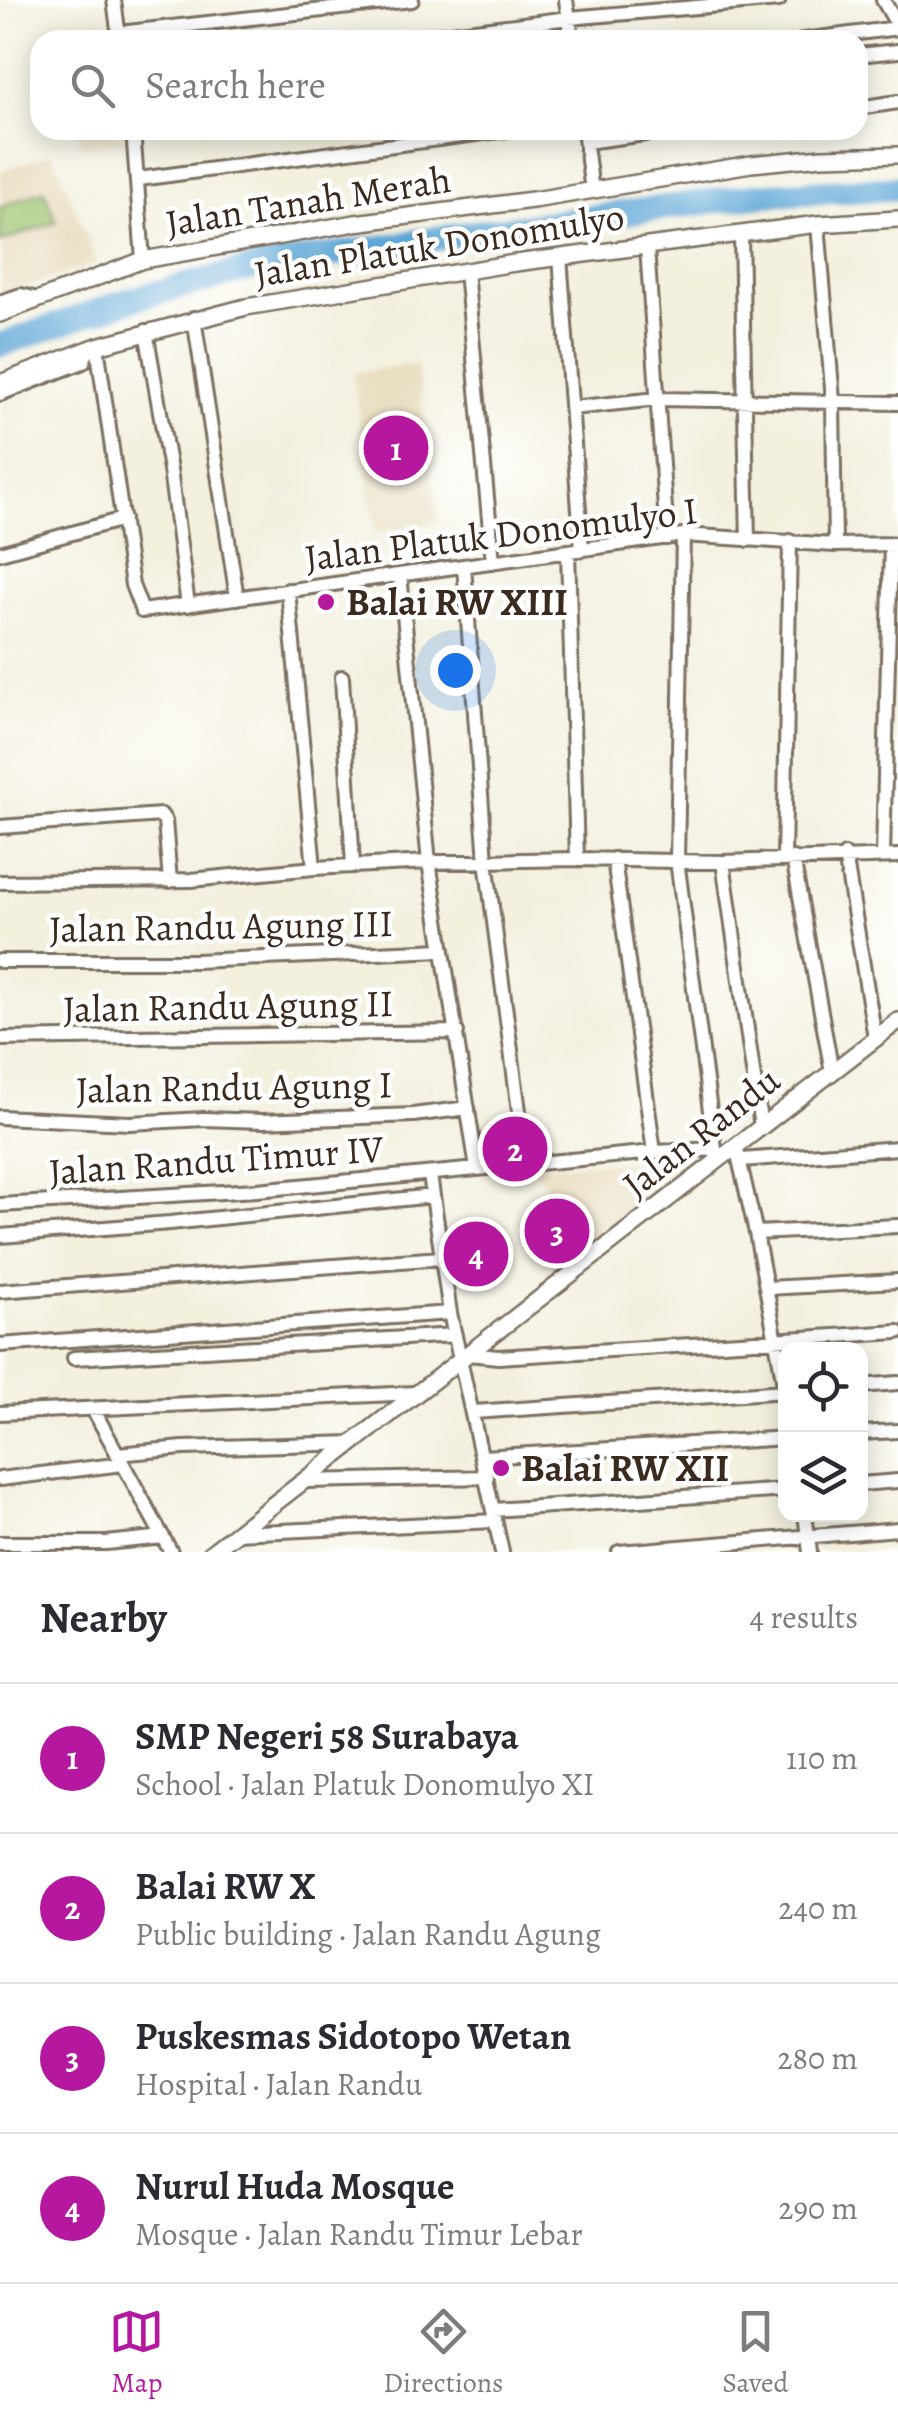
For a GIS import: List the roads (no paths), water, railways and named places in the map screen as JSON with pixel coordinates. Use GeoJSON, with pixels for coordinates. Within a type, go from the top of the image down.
{"type":"FeatureCollection","features":[{"type":"Feature","properties":{"kind":"street"},"geometry":{"type":"LineString","coordinates":[[114,0],[118,30]]}},
{"type":"Feature","properties":{"kind":"street"},"geometry":{"type":"LineString","coordinates":[[168,30],[412,0]]}},
{"type":"Feature","properties":{"kind":"street"},"geometry":{"type":"LineString","coordinates":[[566,0],[571,30]]}},
{"type":"Feature","properties":{"kind":"street"},"geometry":{"type":"LineString","coordinates":[[475,30],[779,0]]}},
{"type":"Feature","properties":{"kind":"street"},"geometry":{"type":"LineString","coordinates":[[868,31],[898,27],[883,0]]}},
{"type":"Feature","properties":{"kind":"street"},"geometry":{"type":"LineString","coordinates":[[868,54],[898,51]]}},
{"type":"Feature","properties":{"kind":"street"},"geometry":{"type":"LineString","coordinates":[[868,106],[898,102]]}},
{"type":"Feature","properties":{"kind":"street"},"geometry":{"type":"LineString","coordinates":[[133,140],[144,260]]}},
{"type":"Feature","properties":{"kind":"street"},"geometry":{"type":"LineString","coordinates":[[139,179],[431,140]]}},
{"type":"Feature","properties":{"kind":"street"},"geometry":{"type":"LineString","coordinates":[[586,140],[592,191]]}},
{"type":"Feature","properties":{"kind":"street","name":"Jalan Tanah Merah"},"geometry":{"type":"LineString","coordinates":[[0,314],[144,260],[751,164],[898,155]]}},
{"type":"Feature","properties":{"kind":"street","name":"Jalan Platuk Donomulyo"},"geometry":{"type":"LineString","coordinates":[[0,383],[146,330],[246,306],[560,258],[818,224],[898,219]]}},
{"type":"Feature","properties":{"kind":"street"},"geometry":{"type":"LineString","coordinates":[[818,224],[833,400],[836,545]]}},
{"type":"Feature","properties":{"kind":"street"},"geometry":{"type":"LineString","coordinates":[[741,236],[748,540]]}},
{"type":"Feature","properties":{"kind":"street"},"geometry":{"type":"LineString","coordinates":[[647,247],[666,538]]}},
{"type":"Feature","properties":{"kind":"street"},"geometry":{"type":"LineString","coordinates":[[560,258],[572,408],[577,859]]}},
{"type":"Feature","properties":{"kind":"street"},"geometry":{"type":"LineString","coordinates":[[466,271],[493,562]]}},
{"type":"Feature","properties":{"kind":"street"},"geometry":{"type":"LineString","coordinates":[[0,302],[21,295],[38,300]]}},
{"type":"Feature","properties":{"kind":"street"},"geometry":{"type":"LineString","coordinates":[[194,318],[237,598]]}},
{"type":"Feature","properties":{"kind":"street"},"geometry":{"type":"LineString","coordinates":[[146,330],[188,605]]}},
{"type":"Feature","properties":{"kind":"street"},"geometry":{"type":"LineString","coordinates":[[0,394],[83,362],[93,347]]}},
{"type":"Feature","properties":{"kind":"street"},"geometry":{"type":"LineString","coordinates":[[0,553],[122,520],[93,347]]}},
{"type":"Feature","properties":{"kind":"street"},"geometry":{"type":"LineString","coordinates":[[572,408],[657,399],[898,403]]}},
{"type":"Feature","properties":{"kind":"street","name":"Jalan Platuk Donomulyo I"},"geometry":{"type":"LineString","coordinates":[[122,520],[132,584],[142,611],[682,536],[836,545],[894,544]]}},
{"type":"Feature","properties":{"kind":"street"},"geometry":{"type":"LineString","coordinates":[[682,536],[677,860],[716,1155]]}},
{"type":"Feature","properties":{"kind":"street"},"geometry":{"type":"LineString","coordinates":[[790,541],[789,858],[832,1072]]}},
{"type":"Feature","properties":{"kind":"street"},"geometry":{"type":"LineString","coordinates":[[883,855],[894,544]]}},
{"type":"Feature","properties":{"kind":"street"},"geometry":{"type":"LineString","coordinates":[[464,566],[486,861],[526,1164]]}},
{"type":"Feature","properties":{"kind":"street"},"geometry":{"type":"LineString","coordinates":[[400,575],[429,862],[477,1168]]}},
{"type":"Feature","properties":{"kind":"street"},"geometry":{"type":"LineString","coordinates":[[288,590],[314,868]]}},
{"type":"Feature","properties":{"kind":"street"},"geometry":{"type":"LineString","coordinates":[[342,677],[352,866]]}},
{"type":"Feature","properties":{"kind":"street"},"geometry":{"type":"LineString","coordinates":[[0,827],[161,815],[165,821],[170,881]]}},
{"type":"Feature","properties":{"kind":"street"},"geometry":{"type":"LineString","coordinates":[[845,855],[875,1038]]}},
{"type":"Feature","properties":{"kind":"street"},"geometry":{"type":"LineString","coordinates":[[0,882],[170,881],[429,862],[723,862],[898,856]]}},
{"type":"Feature","properties":{"kind":"street"},"geometry":{"type":"LineString","coordinates":[[614,860],[654,1152]]}},
{"type":"Feature","properties":{"kind":"street"},"geometry":{"type":"LineString","coordinates":[[723,862],[761,1127]]}},
{"type":"Feature","properties":{"kind":"street","name":"Jalan Randu Agung III"},"geometry":{"type":"LineString","coordinates":[[0,960],[196,961],[443,950]]}},
{"type":"Feature","properties":{"kind":"street","name":"Jalan Randu"},"geometry":{"type":"LineString","coordinates":[[212,1552],[716,1155],[738,1153],[761,1127],[898,1020]]}},
{"type":"Feature","properties":{"kind":"street","name":"Jalan Randu Agung II"},"geometry":{"type":"LineString","coordinates":[[0,1039],[458,1032]]}},
{"type":"Feature","properties":{"kind":"street","name":"Jalan Randu Agung I"},"geometry":{"type":"LineString","coordinates":[[0,1118],[130,1123],[262,1121],[413,1115],[468,1108]]}},
{"type":"Feature","properties":{"kind":"street"},"geometry":{"type":"LineString","coordinates":[[778,1352],[738,1153],[898,1148]]}},
{"type":"Feature","properties":{"kind":"street","name":"Jalan Randu Timur IV"},"geometry":{"type":"LineString","coordinates":[[3,1205],[257,1190],[654,1152],[716,1155]]}},
{"type":"Feature","properties":{"kind":"street"},"geometry":{"type":"LineString","coordinates":[[430,1174],[450,1313],[464,1357],[502,1552]]}},
{"type":"Feature","properties":{"kind":"street"},"geometry":{"type":"LineString","coordinates":[[5,1236],[432,1196]]}},
{"type":"Feature","properties":{"kind":"street"},"geometry":{"type":"LineString","coordinates":[[756,1233],[898,1226]]}},
{"type":"Feature","properties":{"kind":"street"},"geometry":{"type":"LineString","coordinates":[[0,1291],[441,1258]]}},
{"type":"Feature","properties":{"kind":"street"},"geometry":{"type":"LineString","coordinates":[[767,1288],[898,1281]]}},
{"type":"Feature","properties":{"kind":"street"},"geometry":{"type":"LineString","coordinates":[[0,1345],[450,1313]]}},
{"type":"Feature","properties":{"kind":"street"},"geometry":{"type":"LineString","coordinates":[[464,1357],[898,1332]]}},
{"type":"Feature","properties":{"kind":"street"},"geometry":{"type":"LineString","coordinates":[[74,1358],[455,1335]]}},
{"type":"Feature","properties":{"kind":"street"},"geometry":{"type":"LineString","coordinates":[[868,1385],[898,1383]]}},
{"type":"Feature","properties":{"kind":"street"},"geometry":{"type":"LineString","coordinates":[[474,1412],[778,1392]]}},
{"type":"Feature","properties":{"kind":"street"},"geometry":{"type":"LineString","coordinates":[[0,1413],[415,1393]]}},
{"type":"Feature","properties":{"kind":"street"},"geometry":{"type":"LineString","coordinates":[[93,1408],[171,1552]]}},
{"type":"Feature","properties":{"kind":"street"},"geometry":{"type":"LineString","coordinates":[[868,1433],[898,1431]]}},
{"type":"Feature","properties":{"kind":"street"},"geometry":{"type":"LineString","coordinates":[[483,1457],[778,1439]]}},
{"type":"Feature","properties":{"kind":"street"},"geometry":{"type":"LineString","coordinates":[[0,1479],[183,1448],[354,1443]]}},
{"type":"Feature","properties":{"kind":"street"},"geometry":{"type":"LineString","coordinates":[[306,1481],[487,1477]]}},
{"type":"Feature","properties":{"kind":"street"},"geometry":{"type":"LineString","coordinates":[[868,1483],[898,1481]]}},
{"type":"Feature","properties":{"kind":"street"},"geometry":{"type":"LineString","coordinates":[[236,1533],[778,1491]]}},
{"type":"Feature","properties":{"kind":"street"},"geometry":{"type":"LineString","coordinates":[[806,1522],[810,1552]]}},
{"type":"Feature","properties":{"kind":"street"},"geometry":{"type":"LineString","coordinates":[[619,1552],[898,1528]]}},
{"type":"Feature","properties":{"kind":"street"},"geometry":{"type":"LineString","coordinates":[[0,1543],[106,1543],[163,1536]]}},
{"type":"Feature","properties":{"kind":"waterway"},"geometry":{"type":"LineString","coordinates":[[0,345],[132,299],[262,266],[464,234],[759,195],[898,188]]}},
{"type":"Feature","properties":{"kind":"place","name":"SMP Negeri 58 Surabaya"},"geometry":{"type":"Point","coordinates":[396,448]}},
{"type":"Feature","properties":{"kind":"place","name":"Balai RW XIII"},"geometry":{"type":"Point","coordinates":[326,602]}},
{"type":"Feature","properties":{"kind":"place","name":"Balai RW X"},"geometry":{"type":"Point","coordinates":[515,1149]}},
{"type":"Feature","properties":{"kind":"place","name":"Puskesmas Sidotopo Wetan"},"geometry":{"type":"Point","coordinates":[557,1231]}},
{"type":"Feature","properties":{"kind":"place","name":"Nurul Huda Mosque"},"geometry":{"type":"Point","coordinates":[476,1254]}},
{"type":"Feature","properties":{"kind":"place","name":"Balai RW XII"},"geometry":{"type":"Point","coordinates":[501,1468]}}]}
